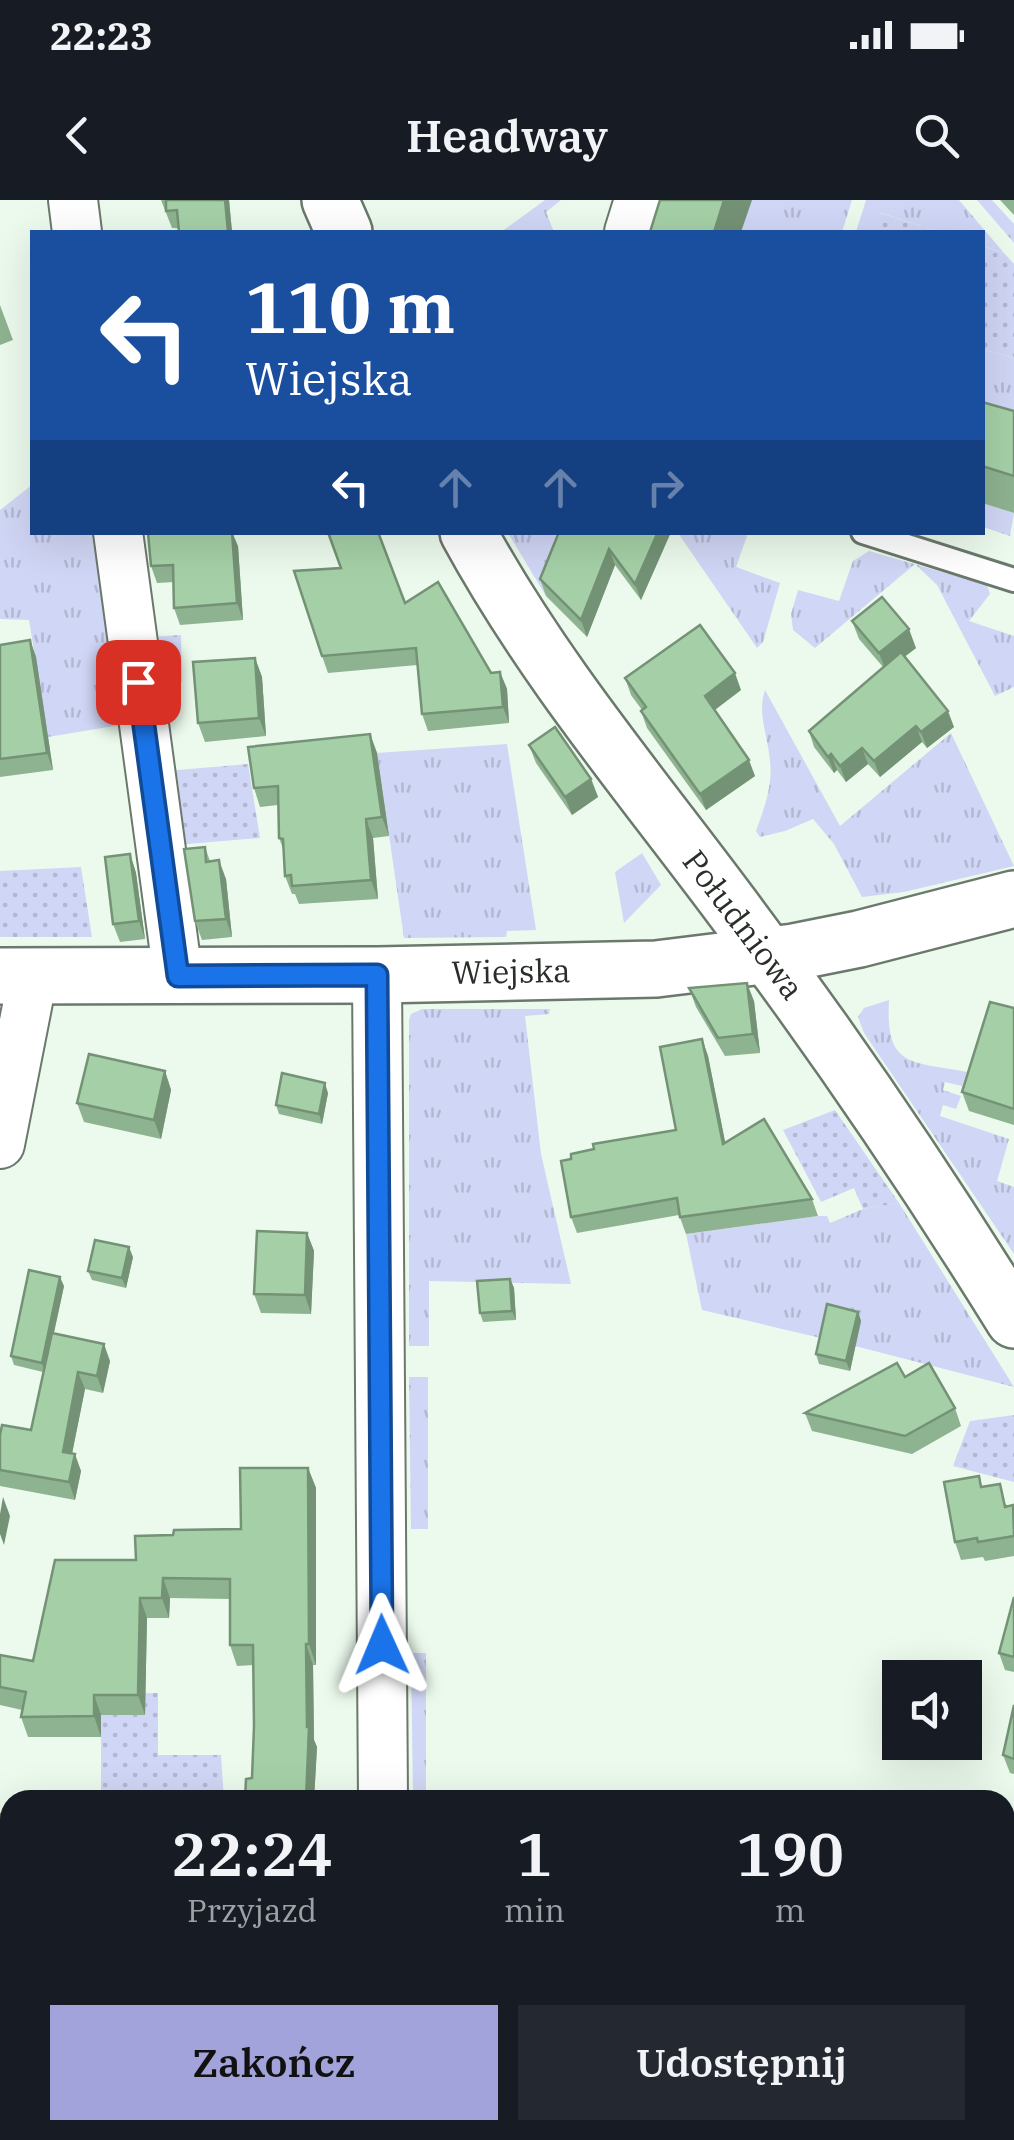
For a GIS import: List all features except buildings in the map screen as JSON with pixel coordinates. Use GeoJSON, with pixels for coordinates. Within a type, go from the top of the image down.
{"type":"FeatureCollection","features":[{"type":"Feature","properties":{"kind":"street"},"geometry":{"type":"LineString","coordinates":[[73,200],[77,230]]}},
{"type":"Feature","properties":{"kind":"street"},"geometry":{"type":"LineString","coordinates":[[631,230],[639,200]]}},
{"type":"Feature","properties":{"kind":"street"},"geometry":{"type":"LineString","coordinates":[[118,535],[178,976]]}},
{"type":"Feature","properties":{"kind":"street","name":"Południowa"},"geometry":{"type":"LineString","coordinates":[[470,535],[542,655],[768,956],[932,1192],[1014,1320]]}},
{"type":"Feature","properties":{"kind":"street","name":"Wiejska"},"geometry":{"type":"LineString","coordinates":[[16,976],[656,969],[768,956],[860,939],[1014,899]]}},
{"type":"Feature","properties":{"kind":"street"},"geometry":{"type":"LineString","coordinates":[[377,975],[384,1790]]}},
{"type":"Feature","properties":{"kind":"street"},"geometry":{"type":"LineString","coordinates":[[0,1144],[16,976]]}},
{"type":"Feature","properties":{"kind":"lane"},"geometry":{"type":"LineString","coordinates":[[872,535],[1014,580]]}},
{"type":"Feature","properties":{"kind":"green space"},"geometry":{"type":"Polygon","coordinates":[[[545,200],[561,200],[546,212],[553,230],[504,230],[545,200]]]}},
{"type":"Feature","properties":{"kind":"green space"},"geometry":{"type":"Polygon","coordinates":[[[751,200],[852,200],[843,230],[742,230],[751,200]]]}},
{"type":"Feature","properties":{"kind":"green space"},"geometry":{"type":"Polygon","coordinates":[[[866,200],[959,200],[984,230],[935,230],[881,213],[875,230],[857,230],[866,200]]]}},
{"type":"Feature","properties":{"kind":"green space"},"geometry":{"type":"Polygon","coordinates":[[[977,200],[992,200],[1014,224],[1014,243],[977,200]]]}},
{"type":"Feature","properties":{"kind":"green space"},"geometry":{"type":"Polygon","coordinates":[[[880,213],[935,230],[875,230],[880,213]]]}},
{"type":"Feature","properties":{"kind":"green space"},"geometry":{"type":"Polygon","coordinates":[[[985,231],[1004,253],[985,247],[985,231]]]}},
{"type":"Feature","properties":{"kind":"green space"},"geometry":{"type":"Polygon","coordinates":[[[985,247],[1004,253],[1014,264],[1014,358],[985,350],[985,247]]]}},
{"type":"Feature","properties":{"kind":"green space"},"geometry":{"type":"Polygon","coordinates":[[[985,350],[1014,358],[1014,448],[985,439],[985,350]]]}},
{"type":"Feature","properties":{"kind":"green space"},"geometry":{"type":"Polygon","coordinates":[[[30,487],[30,535],[102,535],[132,723],[48,737],[29,620],[0,619],[0,510],[30,487]]]}},
{"type":"Feature","properties":{"kind":"green space"},"geometry":{"type":"Polygon","coordinates":[[[985,504],[1014,513],[1010,536],[985,528],[985,504]]]}},
{"type":"Feature","properties":{"kind":"green space"},"geometry":{"type":"Polygon","coordinates":[[[509,535],[571,535],[546,596],[509,535]]]}},
{"type":"Feature","properties":{"kind":"green space"},"geometry":{"type":"Polygon","coordinates":[[[679,535],[746,535],[736,567],[780,583],[763,642],[757,648],[679,535]]]}},
{"type":"Feature","properties":{"kind":"green space"},"geometry":{"type":"Polygon","coordinates":[[[869,551],[915,564],[815,648],[793,630],[791,614],[798,590],[839,601],[853,561],[869,551]]]}},
{"type":"Feature","properties":{"kind":"green space"},"geometry":{"type":"Polygon","coordinates":[[[915,564],[987,585],[990,594],[969,621],[1014,636],[1014,687],[995,696],[937,585],[915,564]]]}},
{"type":"Feature","properties":{"kind":"green space"},"geometry":{"type":"Polygon","coordinates":[[[181,635],[182,682],[155,684],[149,637],[181,635]]]}},
{"type":"Feature","properties":{"kind":"green space"},"geometry":{"type":"Polygon","coordinates":[[[765,690],[840,826],[951,733],[1014,866],[904,892],[862,897],[834,844],[813,819],[760,837],[756,831],[771,770],[763,716],[765,690]]]}},
{"type":"Feature","properties":{"kind":"green space"},"geometry":{"type":"Polygon","coordinates":[[[507,744],[536,930],[507,931],[506,937],[404,938],[377,753],[507,744]]]}},
{"type":"Feature","properties":{"kind":"green space"},"geometry":{"type":"Polygon","coordinates":[[[248,764],[260,838],[175,845],[166,771],[248,764]]]}},
{"type":"Feature","properties":{"kind":"green space"},"geometry":{"type":"Polygon","coordinates":[[[642,853],[661,885],[624,923],[615,872],[642,853]]]}},
{"type":"Feature","properties":{"kind":"green space"},"geometry":{"type":"Polygon","coordinates":[[[81,867],[92,937],[0,937],[0,871],[81,867]]]}},
{"type":"Feature","properties":{"kind":"green space"},"geometry":{"type":"Polygon","coordinates":[[[889,1000],[889,1022],[897,1050],[917,1063],[967,1072],[962,1086],[945,1082],[943,1090],[961,1096],[956,1109],[943,1105],[940,1116],[1009,1139],[997,1181],[1014,1187],[1014,1254],[864,1033],[858,1017],[864,1008],[889,1000]]]}},
{"type":"Feature","properties":{"kind":"green space"},"geometry":{"type":"Polygon","coordinates":[[[422,1009],[550,1009],[549,1014],[525,1016],[541,1154],[571,1284],[429,1281],[429,1346],[409,1346],[409,1020],[411,1014],[422,1009]]]}},
{"type":"Feature","properties":{"kind":"green space"},"geometry":{"type":"Polygon","coordinates":[[[835,1110],[899,1203],[863,1209],[854,1188],[821,1202],[783,1130],[835,1110]]]}},
{"type":"Feature","properties":{"kind":"green space"},"geometry":{"type":"Polygon","coordinates":[[[899,1203],[1014,1387],[855,1346],[860,1321],[825,1339],[702,1310],[686,1234],[818,1216],[827,1216],[830,1223],[863,1209],[899,1203]]]}},
{"type":"Feature","properties":{"kind":"green space"},"geometry":{"type":"Polygon","coordinates":[[[409,1377],[428,1377],[428,1529],[411,1529],[409,1377]]]}},
{"type":"Feature","properties":{"kind":"green space"},"geometry":{"type":"Polygon","coordinates":[[[1014,1415],[1014,1482],[953,1466],[970,1421],[1014,1415]]]}},
{"type":"Feature","properties":{"kind":"green space"},"geometry":{"type":"Polygon","coordinates":[[[411,1653],[426,1653],[426,1790],[413,1790],[411,1653]]]}},
{"type":"Feature","properties":{"kind":"green space"},"geometry":{"type":"Polygon","coordinates":[[[158,1693],[158,1755],[221,1755],[223,1790],[101,1790],[101,1694],[158,1693]]]}},
{"type":"Feature","properties":{"kind":"route"},"geometry":{"type":"LineString","coordinates":[[138,682],[178,976],[377,975],[382,1645]]}}]}
